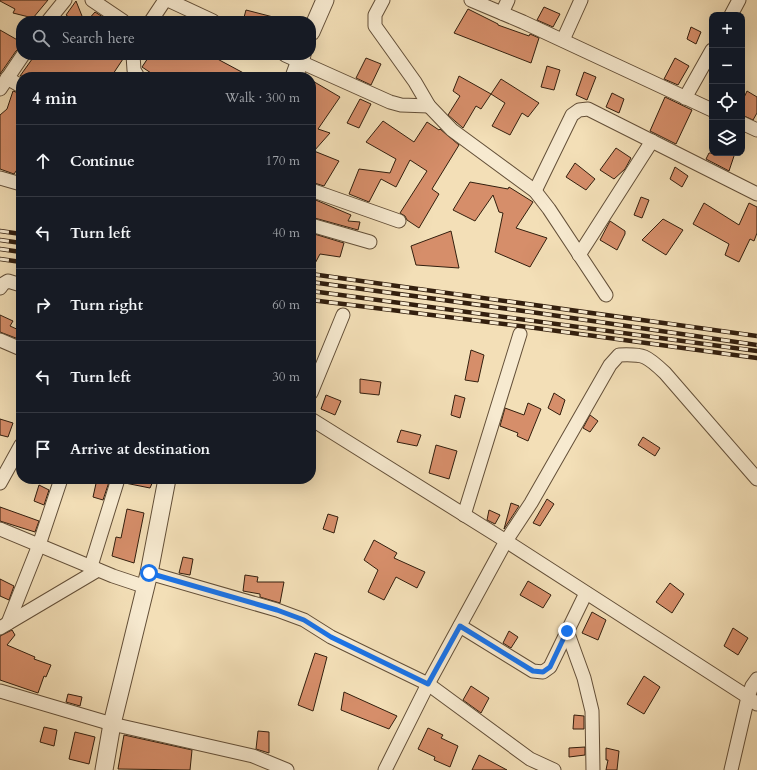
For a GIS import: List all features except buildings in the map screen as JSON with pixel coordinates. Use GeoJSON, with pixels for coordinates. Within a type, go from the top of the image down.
{"type":"FeatureCollection","features":[{"type":"Feature","properties":{"kind":"street"},"geometry":{"type":"LineString","coordinates":[[52,16],[65,0]]}},
{"type":"Feature","properties":{"kind":"street"},"geometry":{"type":"LineString","coordinates":[[92,0],[116,16]]}},
{"type":"Feature","properties":{"kind":"street"},"geometry":{"type":"LineString","coordinates":[[155,16],[167,0],[202,16]]}},
{"type":"Feature","properties":{"kind":"street"},"geometry":{"type":"LineString","coordinates":[[316,21],[325,0]]}},
{"type":"Feature","properties":{"kind":"street"},"geometry":{"type":"LineString","coordinates":[[383,0],[375,15],[375,26],[415,82],[429,106],[452,130],[535,191],[549,209],[606,295]]}},
{"type":"Feature","properties":{"kind":"street"},"geometry":{"type":"LineString","coordinates":[[471,0],[563,40],[709,109]]}},
{"type":"Feature","properties":{"kind":"street"},"geometry":{"type":"LineString","coordinates":[[502,13],[508,0]]}},
{"type":"Feature","properties":{"kind":"street"},"geometry":{"type":"LineString","coordinates":[[563,40],[581,0]]}},
{"type":"Feature","properties":{"kind":"street"},"geometry":{"type":"LineString","coordinates":[[733,12],[740,0]]}},
{"type":"Feature","properties":{"kind":"street"},"geometry":{"type":"LineString","coordinates":[[686,98],[709,56]]}},
{"type":"Feature","properties":{"kind":"street"},"geometry":{"type":"LineString","coordinates":[[2,85],[20,60]]}},
{"type":"Feature","properties":{"kind":"street"},"geometry":{"type":"LineString","coordinates":[[133,60],[135,72]]}},
{"type":"Feature","properties":{"kind":"street"},"geometry":{"type":"LineString","coordinates":[[295,62],[390,102],[401,105],[429,106]]}},
{"type":"Feature","properties":{"kind":"street"},"geometry":{"type":"LineString","coordinates":[[2,85],[16,86]]}},
{"type":"Feature","properties":{"kind":"street"},"geometry":{"type":"LineString","coordinates":[[535,191],[572,115],[579,110],[588,109],[757,194]]}},
{"type":"Feature","properties":{"kind":"street"},"geometry":{"type":"LineString","coordinates":[[745,124],[757,130]]}},
{"type":"Feature","properties":{"kind":"street"},"geometry":{"type":"LineString","coordinates":[[579,255],[652,141]]}},
{"type":"Feature","properties":{"kind":"street"},"geometry":{"type":"LineString","coordinates":[[0,178],[16,183]]}},
{"type":"Feature","properties":{"kind":"street"},"geometry":{"type":"LineString","coordinates":[[316,192],[400,221]]}},
{"type":"Feature","properties":{"kind":"street"},"geometry":{"type":"LineString","coordinates":[[316,226],[370,242]]}},
{"type":"Feature","properties":{"kind":"street"},"geometry":{"type":"LineString","coordinates":[[0,288],[8,281],[16,283]]}},
{"type":"Feature","properties":{"kind":"street"},"geometry":{"type":"LineString","coordinates":[[316,381],[343,315]]}},
{"type":"Feature","properties":{"kind":"street"},"geometry":{"type":"LineString","coordinates":[[464,515],[520,334]]}},
{"type":"Feature","properties":{"kind":"street"},"geometry":{"type":"LineString","coordinates":[[0,340],[16,347]]}},
{"type":"Feature","properties":{"kind":"street"},"geometry":{"type":"LineString","coordinates":[[387,769],[428,684],[506,542],[531,503],[610,365],[619,355],[637,354],[649,358],[665,373],[757,479]]}},
{"type":"Feature","properties":{"kind":"street"},"geometry":{"type":"LineString","coordinates":[[316,422],[586,592],[753,700]]}},
{"type":"Feature","properties":{"kind":"street"},"geometry":{"type":"LineString","coordinates":[[0,483],[16,454]]}},
{"type":"Feature","properties":{"kind":"street"},"geometry":{"type":"LineString","coordinates":[[4,625],[39,545],[59,484]]}},
{"type":"Feature","properties":{"kind":"street"},"geometry":{"type":"LineString","coordinates":[[4,625],[94,568],[117,484]]}},
{"type":"Feature","properties":{"kind":"street"},"geometry":{"type":"LineString","coordinates":[[104,770],[112,724],[147,580],[166,484]]}},
{"type":"Feature","properties":{"kind":"street"},"geometry":{"type":"LineString","coordinates":[[0,529],[94,568],[277,610],[304,620],[331,637],[428,684],[530,759],[554,770]]}},
{"type":"Feature","properties":{"kind":"street"},"geometry":{"type":"LineString","coordinates":[[460,626],[533,671],[543,672],[550,667],[586,592]]}},
{"type":"Feature","properties":{"kind":"street"},"geometry":{"type":"LineString","coordinates":[[567,631],[584,678],[592,712],[593,770]]}},
{"type":"Feature","properties":{"kind":"street"},"geometry":{"type":"LineString","coordinates":[[731,770],[753,700],[752,686],[757,679]]}},
{"type":"Feature","properties":{"kind":"street"},"geometry":{"type":"LineString","coordinates":[[0,691],[112,724],[253,756],[287,770]]}},
{"type":"Feature","properties":{"kind":"railway"},"geometry":{"type":"LineString","coordinates":[[0,231],[16,233]]}},
{"type":"Feature","properties":{"kind":"railway"},"geometry":{"type":"LineString","coordinates":[[0,240],[16,242]]}},
{"type":"Feature","properties":{"kind":"railway"},"geometry":{"type":"LineString","coordinates":[[0,249],[16,251]]}},
{"type":"Feature","properties":{"kind":"railway"},"geometry":{"type":"LineString","coordinates":[[0,259],[16,261]]}},
{"type":"Feature","properties":{"kind":"railway"},"geometry":{"type":"LineString","coordinates":[[316,275],[757,336]]}},
{"type":"Feature","properties":{"kind":"railway"},"geometry":{"type":"LineString","coordinates":[[316,283],[757,345]]}},
{"type":"Feature","properties":{"kind":"railway"},"geometry":{"type":"LineString","coordinates":[[316,292],[757,351]]}},
{"type":"Feature","properties":{"kind":"railway"},"geometry":{"type":"LineString","coordinates":[[316,301],[757,358]]}},
{"type":"Feature","properties":{"kind":"route"},"geometry":{"type":"LineString","coordinates":[[149,573],[277,610],[304,620],[331,637],[428,684],[460,626],[533,671],[543,672],[550,667],[567,631]]}}]}
